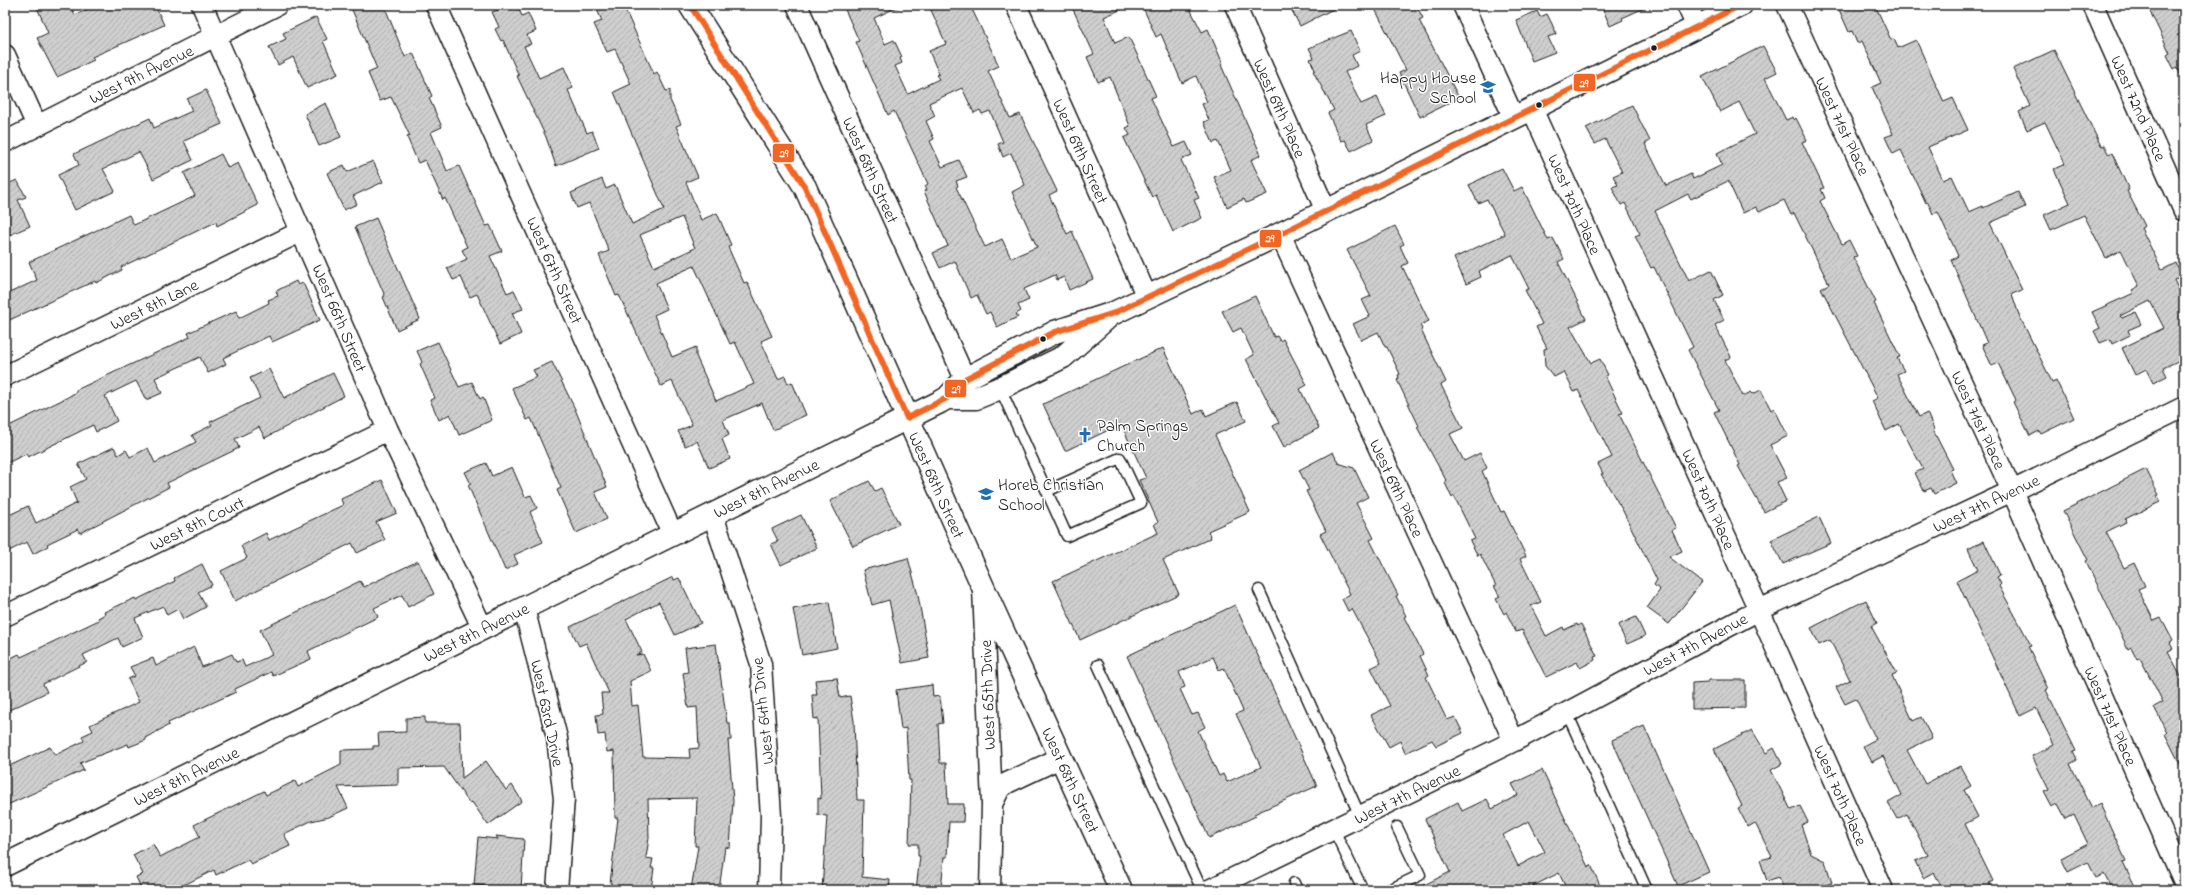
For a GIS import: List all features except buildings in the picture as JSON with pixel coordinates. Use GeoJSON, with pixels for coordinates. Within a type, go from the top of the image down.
{"type":"FeatureCollection","features":[{"type":"Feature","properties":{"kind":"street","name":"West 66th Street"},"geometry":{"type":"LineString","coordinates":[[202,5],[388,430],[483,629]]}},
{"type":"Feature","properties":{"kind":"street","name":"West 9th Avenue"},"geometry":{"type":"LineString","coordinates":[[5,142],[217,37],[277,5]]}},
{"type":"Feature","properties":{"kind":"street","name":"West 67th Street"},"geometry":{"type":"LineString","coordinates":[[436,5],[673,535]]}},
{"type":"Feature","properties":{"kind":"street","name":"West 68th Street"},"geometry":{"type":"LineString","coordinates":[[690,5],[805,187],[907,418],[1121,890]]}},
{"type":"Feature","properties":{"kind":"street","name":"West 68th Street"},"geometry":{"type":"LineString","coordinates":[[797,5],[965,379]]}},
{"type":"Feature","properties":{"kind":"street","name":"West 69th Street"},"geometry":{"type":"LineString","coordinates":[[1016,5],[1147,297]]}},
{"type":"Feature","properties":{"kind":"street","name":"West 69th Place"},"geometry":{"type":"LineString","coordinates":[[1235,5],[1326,211]]}},
{"type":"Feature","properties":{"kind":"street","name":"West 70th Place"},"geometry":{"type":"LineString","coordinates":[[1463,5],[1523,113],[1759,610],[1884,890]]}},
{"type":"Feature","properties":{"kind":"street"},"geometry":{"type":"LineString","coordinates":[[1687,5],[1696,27]]}},
{"type":"Feature","properties":{"kind":"street","name":"West 8th Avenue"},"geometry":{"type":"LineString","coordinates":[[5,865],[947,398],[965,379],[1055,332],[1114,313],[1280,234],[1741,5]]}},
{"type":"Feature","properties":{"kind":"street","name":"West 71st Place"},"geometry":{"type":"LineString","coordinates":[[1787,5],[2012,491],[2184,882]]}},
{"type":"Feature","properties":{"kind":"street","name":"West 72nd Place"},"geometry":{"type":"LineString","coordinates":[[2093,5],[2184,211]]}},
{"type":"Feature","properties":{"kind":"street"},"geometry":{"type":"LineString","coordinates":[[5,56],[37,126]]}},
{"type":"Feature","properties":{"kind":"street","name":"West 8th Lane"},"geometry":{"type":"LineString","coordinates":[[5,376],[302,231]]}},
{"type":"Feature","properties":{"kind":"street","name":"West 69th Place"},"geometry":{"type":"LineString","coordinates":[[1280,234],[1514,741]]}},
{"type":"Feature","properties":{"kind":"street","name":"West 8th Avenue"},"geometry":{"type":"LineString","coordinates":[[947,398],[976,398],[1000,388],[1062,357],[1114,313]]}},
{"type":"Feature","properties":{"kind":"street","name":"West 7th Avenue"},"geometry":{"type":"LineString","coordinates":[[1209,890],[1514,741],[1759,610],[2012,491],[2184,407]]}},
{"type":"Feature","properties":{"kind":"street","name":"West 8th Court"},"geometry":{"type":"LineString","coordinates":[[5,616],[388,430]]}},
{"type":"Feature","properties":{"kind":"street","name":"West 64th Drive"},"geometry":{"type":"LineString","coordinates":[[713,515],[761,664],[771,816],[769,890]]}},
{"type":"Feature","properties":{"kind":"street","name":"West 65th Drive"},"geometry":{"type":"LineString","coordinates":[[983,587],[992,804],[990,890]]}},
{"type":"Feature","properties":{"kind":"street","name":"West 63rd Drive"},"geometry":{"type":"LineString","coordinates":[[524,608],[558,745],[564,798],[557,890]]}},
{"type":"Feature","properties":{"kind":"street","name":"West 65th Drive"},"geometry":{"type":"LineString","coordinates":[[992,804],[1000,788],[1060,758]]}},
{"type":"Feature","properties":{"kind":"lane"},"geometry":{"type":"LineString","coordinates":[[1000,388],[1067,536],[1141,503],[1120,458],[1047,491]]}},
{"type":"Feature","properties":{"kind":"lane"},"geometry":{"type":"LineString","coordinates":[[1259,590],[1360,816]]}},
{"type":"Feature","properties":{"kind":"lane"},"geometry":{"type":"LineString","coordinates":[[1098,665],[1202,890]]}},
{"type":"Feature","properties":{"kind":"lane"},"geometry":{"type":"LineString","coordinates":[[1567,713],[1647,890]]}},
{"type":"Feature","properties":{"kind":"lane"},"geometry":{"type":"LineString","coordinates":[[1389,890],[1420,875],[1397,827]]}},
{"type":"Feature","properties":{"kind":"lane"},"geometry":{"type":"LineString","coordinates":[[1334,830],[1363,890]]}},
{"type":"Feature","properties":{"kind":"transit line","name":"29"},"geometry":{"type":"LineString","coordinates":[[690,5],[805,187],[907,418],[947,398],[965,379],[1055,332],[1114,313],[1280,234],[1741,5]]}},
{"type":"Feature","properties":{"kind":"place","name":"Happy House School"},"geometry":{"type":"Point","coordinates":[1488,87]}},
{"type":"Feature","properties":{"kind":"place","name":"Palm Springs Church"},"geometry":{"type":"Point","coordinates":[1085,435]}},
{"type":"Feature","properties":{"kind":"place","name":"Horeb Christian School"},"geometry":{"type":"Point","coordinates":[986,494]}}]}
